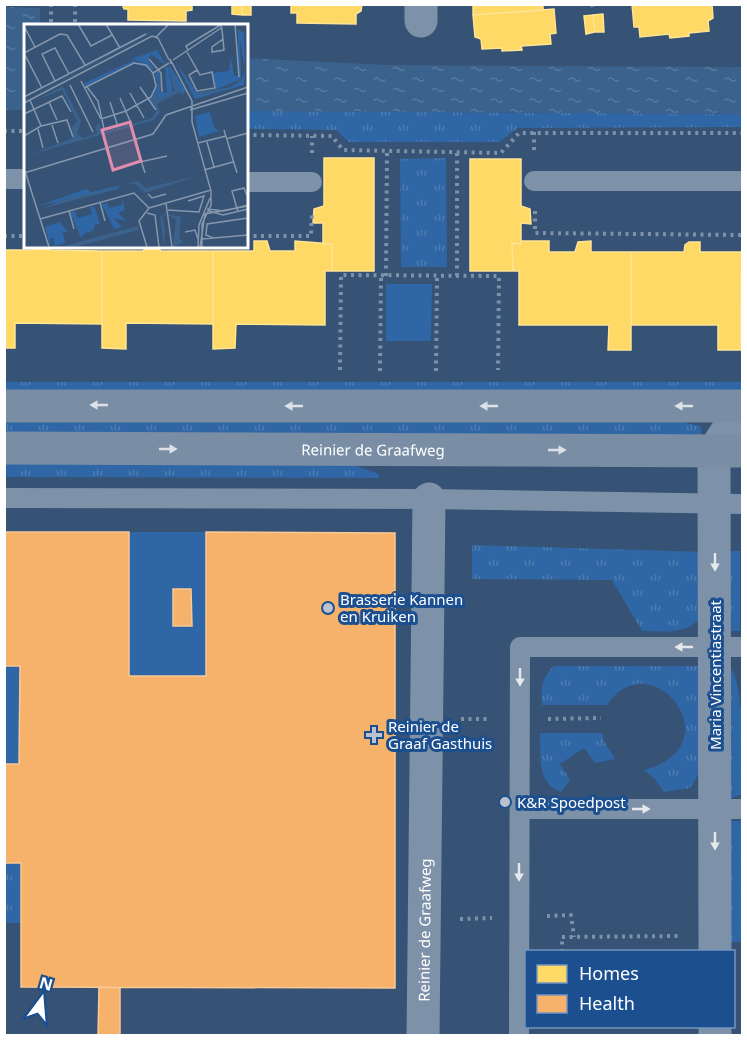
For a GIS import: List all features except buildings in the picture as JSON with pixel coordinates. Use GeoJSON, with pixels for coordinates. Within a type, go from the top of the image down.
{"type":"FeatureCollection","features":[{"type":"Feature","properties":{"kind":"main road"},"geometry":{"type":"LineString","coordinates":[[4,406],[742,407]]}},
{"type":"Feature","properties":{"kind":"main road","name":"Reinier de Graafweg"},"geometry":{"type":"LineString","coordinates":[[4,448],[728,451]]}},
{"type":"Feature","properties":{"kind":"street"},"geometry":{"type":"LineString","coordinates":[[728,451],[742,407]]}},
{"type":"Feature","properties":{"kind":"street","name":"Maria Vincentiastraat"},"geometry":{"type":"LineString","coordinates":[[715,950],[729,809],[728,451]]}},
{"type":"Feature","properties":{"kind":"street","name":"Reinier de Graafweg"},"geometry":{"type":"LineString","coordinates":[[423,1035],[429,499]]}},
{"type":"Feature","properties":{"kind":"lane"},"geometry":{"type":"LineString","coordinates":[[4,179],[24,179]]}},
{"type":"Feature","properties":{"kind":"lane"},"geometry":{"type":"LineString","coordinates":[[534,181],[742,181]]}},
{"type":"Feature","properties":{"kind":"lane"},"geometry":{"type":"LineString","coordinates":[[248,182],[312,182]]}},
{"type":"Feature","properties":{"kind":"lane"},"geometry":{"type":"LineString","coordinates":[[4,498],[429,499],[729,504]]}},
{"type":"Feature","properties":{"kind":"lane"},"geometry":{"type":"LineString","coordinates":[[519,1035],[520,647],[729,647]]}},
{"type":"Feature","properties":{"kind":"lane"},"geometry":{"type":"LineString","coordinates":[[519,809],[729,809]]}},
{"type":"Feature","properties":{"kind":"path"},"geometry":{"type":"LineString","coordinates":[[51,4],[51,24]]}},
{"type":"Feature","properties":{"kind":"path"},"geometry":{"type":"LineString","coordinates":[[75,4],[75,24]]}},
{"type":"Feature","properties":{"kind":"path"},"geometry":{"type":"LineString","coordinates":[[4,131],[24,131]]}},
{"type":"Feature","properties":{"kind":"path"},"geometry":{"type":"LineString","coordinates":[[534,132],[535,233],[742,235]]}},
{"type":"Feature","properties":{"kind":"path"},"geometry":{"type":"LineString","coordinates":[[248,135],[332,136],[343,150],[501,153],[519,133],[742,133]]}},
{"type":"Feature","properties":{"kind":"path"},"geometry":{"type":"LineString","coordinates":[[380,371],[387,151]]}},
{"type":"Feature","properties":{"kind":"path"},"geometry":{"type":"LineString","coordinates":[[457,152],[457,276]]}},
{"type":"Feature","properties":{"kind":"path"},"geometry":{"type":"LineString","coordinates":[[4,236],[24,236]]}},
{"type":"Feature","properties":{"kind":"path"},"geometry":{"type":"LineString","coordinates":[[340,371],[341,275],[499,276],[498,371]]}},
{"type":"Feature","properties":{"kind":"path"},"geometry":{"type":"LineString","coordinates":[[436,372],[437,276]]}},
{"type":"Feature","properties":{"kind":"path"},"geometry":{"type":"LineString","coordinates":[[562,950],[562,937],[678,936],[678,944]]}},
{"type":"Feature","properties":{"kind":"green space"},"geometry":{"type":"Polygon","coordinates":[[[248,111],[742,114],[742,127],[518,128],[499,142],[349,142],[336,130],[248,129],[248,111]]]}},
{"type":"Feature","properties":{"kind":"green space"},"geometry":{"type":"Polygon","coordinates":[[[446,158],[447,267],[401,267],[400,159],[446,158]]]}},
{"type":"Feature","properties":{"kind":"green space"},"geometry":{"type":"Polygon","coordinates":[[[386,284],[432,284],[431,341],[386,341],[386,284]]]}},
{"type":"Feature","properties":{"kind":"green space"},"geometry":{"type":"Polygon","coordinates":[[[4,382],[742,382],[742,398],[5,396],[4,382]]]}},
{"type":"Feature","properties":{"kind":"green space"},"geometry":{"type":"Polygon","coordinates":[[[5,414],[681,422],[700,426],[702,431],[699,442],[5,442],[5,414]]]}},
{"type":"Feature","properties":{"kind":"green space"},"geometry":{"type":"Polygon","coordinates":[[[5,459],[346,462],[379,474],[379,478],[5,477],[5,459]]]}},
{"type":"Feature","properties":{"kind":"green space"},"geometry":{"type":"Polygon","coordinates":[[[129,532],[206,532],[206,676],[129,676],[129,532]]]}},
{"type":"Feature","properties":{"kind":"green space"},"geometry":{"type":"Polygon","coordinates":[[[472,545],[705,552],[703,615],[697,622],[683,629],[642,631],[612,580],[472,579],[472,545]]]}},
{"type":"Feature","properties":{"kind":"green space"},"geometry":{"type":"Polygon","coordinates":[[[726,551],[740,551],[740,631],[725,631],[726,551]]]}},
{"type":"Feature","properties":{"kind":"green space"},"geometry":{"type":"Polygon","coordinates":[[[5,666],[20,666],[19,764],[5,764],[5,666]]]}},
{"type":"Feature","properties":{"kind":"green space"},"geometry":{"type":"Polygon","coordinates":[[[554,666],[701,666],[700,772],[690,788],[664,792],[655,779],[644,770],[671,758],[683,740],[684,721],[676,704],[662,690],[644,684],[625,688],[607,705],[542,705],[543,684],[546,675],[554,666]]]}},
{"type":"Feature","properties":{"kind":"green space"},"geometry":{"type":"Polygon","coordinates":[[[729,667],[734,675],[741,707],[742,747],[742,794],[732,798],[726,796],[729,667]]]}},
{"type":"Feature","properties":{"kind":"green space"},"geometry":{"type":"Polygon","coordinates":[[[540,733],[602,733],[615,759],[595,763],[584,748],[560,764],[570,780],[561,792],[547,782],[544,775],[540,760],[540,733]]]}},
{"type":"Feature","properties":{"kind":"green space"},"geometry":{"type":"Polygon","coordinates":[[[725,821],[742,821],[742,942],[725,942],[725,821]]]}},
{"type":"Feature","properties":{"kind":"green space"},"geometry":{"type":"Polygon","coordinates":[[[4,863],[21,863],[21,923],[5,923],[4,863]]]}},
{"type":"Feature","properties":{"kind":"water"},"geometry":{"type":"Polygon","coordinates":[[[5,7],[40,8],[40,24],[23,25],[24,110],[5,110],[5,7]]]}},
{"type":"Feature","properties":{"kind":"water"},"geometry":{"type":"Polygon","coordinates":[[[248,58],[386,65],[742,67],[742,114],[248,111],[248,58]]]}},
{"type":"Feature","properties":{"kind":"place","name":"Brasserie Kannen en Kruiken"},"geometry":{"type":"Point","coordinates":[328,608]}},
{"type":"Feature","properties":{"kind":"place","name":"Reinier de Graaf Gasthuis"},"geometry":{"type":"Point","coordinates":[374,735]}},
{"type":"Feature","properties":{"kind":"place","name":"K&R Spoedpost"},"geometry":{"type":"Point","coordinates":[505,802]}}]}
